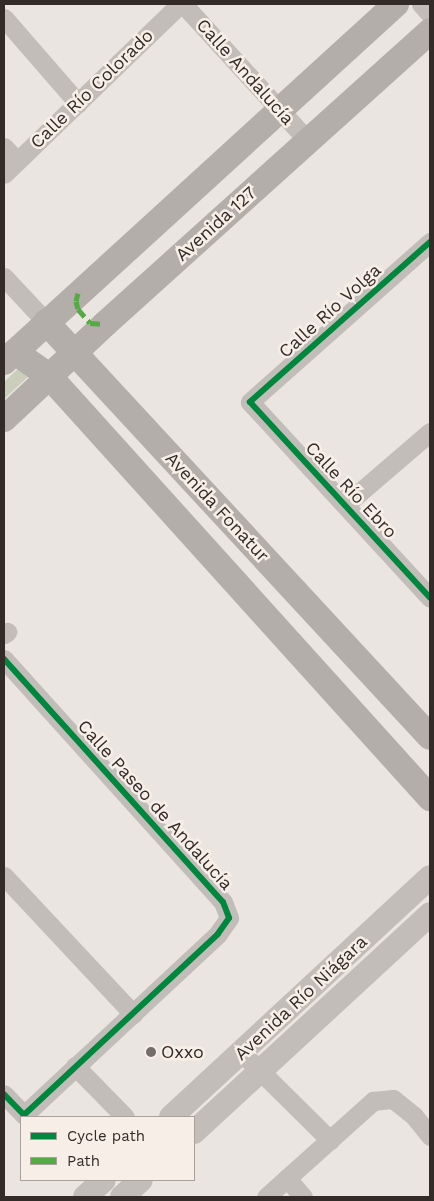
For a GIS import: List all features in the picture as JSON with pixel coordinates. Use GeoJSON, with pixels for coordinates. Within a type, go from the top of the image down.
{"type":"FeatureCollection","features":[{"type":"Feature","properties":{"kind":"main road"},"geometry":{"type":"LineString","coordinates":[[7,352],[46,322],[396,4]]}},
{"type":"Feature","properties":{"kind":"main road","name":"Avenida 127"},"geometry":{"type":"LineString","coordinates":[[4,419],[74,352],[430,31]]}},
{"type":"Feature","properties":{"kind":"main road","name":"Avenida Fonatur"},"geometry":{"type":"LineString","coordinates":[[46,322],[430,737]]}},
{"type":"Feature","properties":{"kind":"main road","name":"Avenida Fonatur"},"geometry":{"type":"LineString","coordinates":[[7,352],[49,376],[430,798]]}},
{"type":"Feature","properties":{"kind":"street","name":"Calle Río Colorado"},"geometry":{"type":"LineString","coordinates":[[10,168],[182,4]]}},
{"type":"Feature","properties":{"kind":"street","name":"Calle Andalucía"},"geometry":{"type":"LineString","coordinates":[[182,4],[308,141]]}},
{"type":"Feature","properties":{"kind":"street"},"geometry":{"type":"LineString","coordinates":[[421,4],[430,14]]}},
{"type":"Feature","properties":{"kind":"street"},"geometry":{"type":"LineString","coordinates":[[4,18],[78,103]]}},
{"type":"Feature","properties":{"kind":"street"},"geometry":{"type":"LineString","coordinates":[[4,147],[10,168]]}},
{"type":"Feature","properties":{"kind":"street","name":"Calle Río Volga"},"geometry":{"type":"LineString","coordinates":[[250,402],[430,242]]}},
{"type":"Feature","properties":{"kind":"street","name":"Avenida Fonatur"},"geometry":{"type":"LineString","coordinates":[[4,277],[46,322]]}},
{"type":"Feature","properties":{"kind":"street","name":"Calle Río Ebro"},"geometry":{"type":"LineString","coordinates":[[250,402],[430,598]]}},
{"type":"Feature","properties":{"kind":"street"},"geometry":{"type":"LineString","coordinates":[[345,505],[430,432]]}},
{"type":"Feature","properties":{"kind":"street","name":"Calle Paseo de Andalucía"},"geometry":{"type":"LineString","coordinates":[[4,658],[223,902],[229,918],[218,934],[24,1115],[4,1094]]}},
{"type":"Feature","properties":{"kind":"street"},"geometry":{"type":"LineString","coordinates":[[4,876],[132,1014]]}},
{"type":"Feature","properties":{"kind":"street","name":"Avenida Río Niágara"},"geometry":{"type":"LineString","coordinates":[[172,1116],[425,892]]}},
{"type":"Feature","properties":{"kind":"street","name":"Avenida Río Niágara"},"geometry":{"type":"LineString","coordinates":[[195,1131],[430,914]]}},
{"type":"Feature","properties":{"kind":"street"},"geometry":{"type":"LineString","coordinates":[[242,1053],[330,1140]]}},
{"type":"Feature","properties":{"kind":"street"},"geometry":{"type":"LineString","coordinates":[[76,1066],[124,1116]]}},
{"type":"Feature","properties":{"kind":"street"},"geometry":{"type":"LineString","coordinates":[[266,1197],[373,1101],[393,1099],[414,1116],[430,1136]]}},
{"type":"Feature","properties":{"kind":"street"},"geometry":{"type":"LineString","coordinates":[[287,1178],[303,1197]]}},
{"type":"Feature","properties":{"kind":"street"},"geometry":{"type":"LineString","coordinates":[[85,1197],[103,1181]]}},
{"type":"Feature","properties":{"kind":"street"},"geometry":{"type":"LineString","coordinates":[[122,1197],[140,1181]]}},
{"type":"Feature","properties":{"kind":"green space"},"geometry":{"type":"Polygon","coordinates":[[[21,366],[29,376],[4,399],[4,382],[21,366]]]}},
{"type":"Feature","properties":{"kind":"marked path"},"geometry":{"type":"LineString","coordinates":[[78,293],[76,301],[78,309],[90,323],[105,324]]}},
{"type":"Feature","properties":{"kind":"cycle path"},"geometry":{"type":"LineString","coordinates":[[430,242],[250,402],[430,598]]}},
{"type":"Feature","properties":{"kind":"cycle path"},"geometry":{"type":"LineString","coordinates":[[4,659],[223,902],[229,918],[218,934],[24,1115],[4,1094]]}},
{"type":"Feature","properties":{"kind":"place","name":"Oxxo"},"geometry":{"type":"Point","coordinates":[151,1052]}}]}
